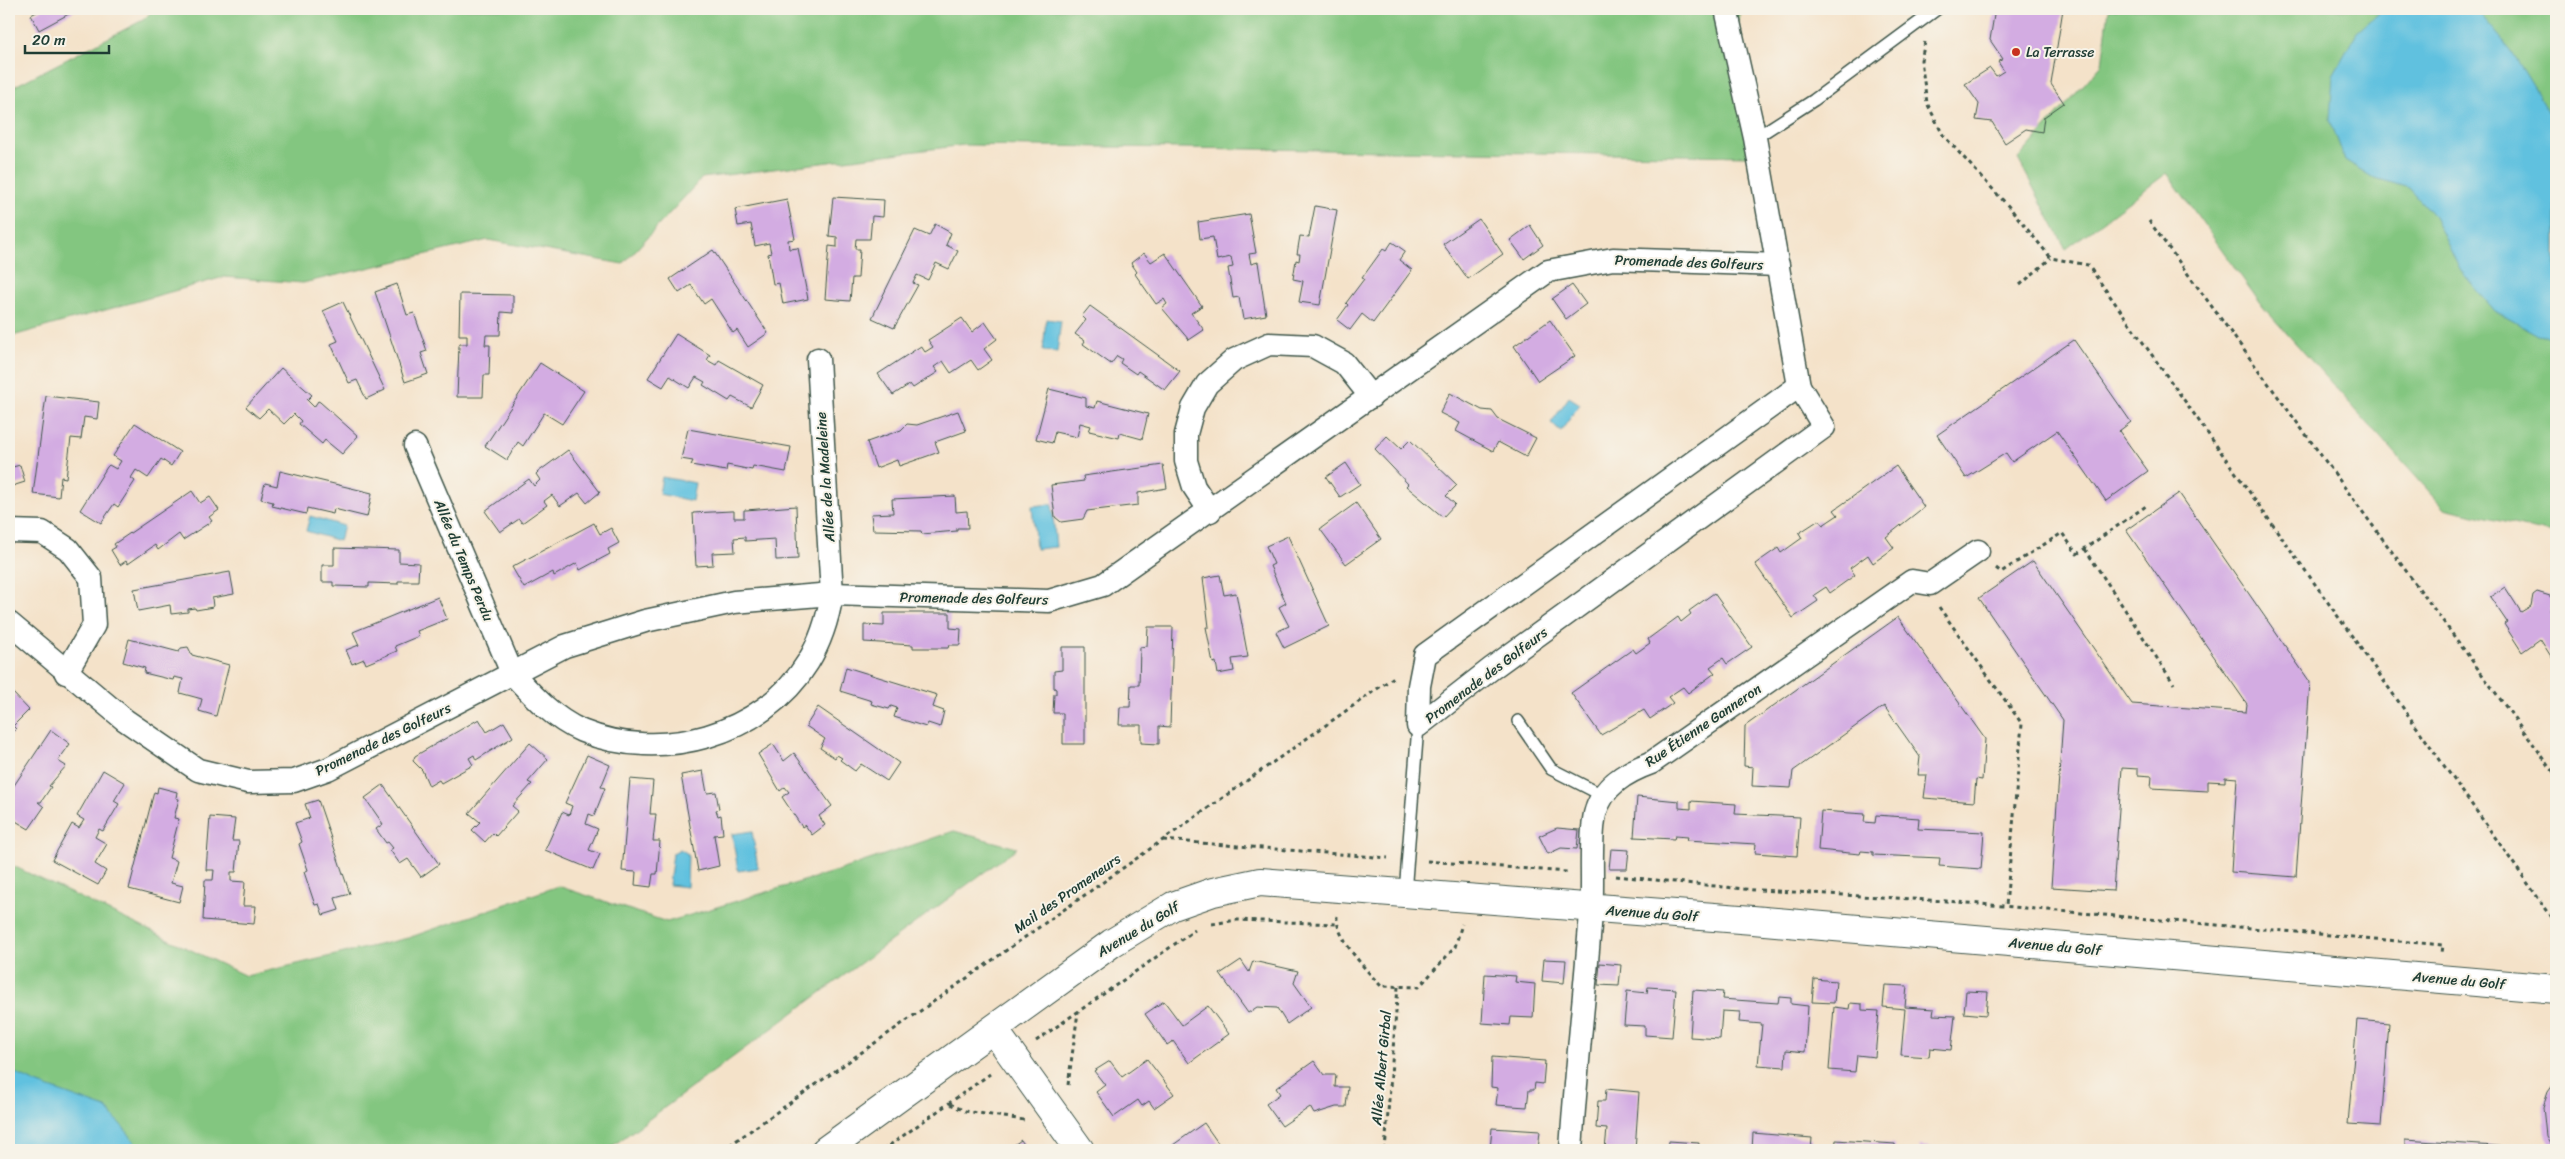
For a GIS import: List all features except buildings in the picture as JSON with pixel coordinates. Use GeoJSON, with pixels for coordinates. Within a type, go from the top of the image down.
{"type":"FeatureCollection","features":[{"type":"Feature","properties":{"kind":"street","name":"Promenade des Golfeurs"},"geometry":{"type":"LineString","coordinates":[[1418,726],[1491,670],[1824,427],[1799,386],[1755,138],[1726,9]]}},
{"type":"Feature","properties":{"kind":"street","name":"Promenade des Golfeurs"},"geometry":{"type":"LineString","coordinates":[[9,623],[66,673],[125,720],[198,770],[248,782],[294,781],[328,769],[565,646],[645,621],[734,602],[832,594],[1049,601],[1103,585],[1548,271],[1613,259],[1778,265]]}},
{"type":"Feature","properties":{"kind":"street"},"geometry":{"type":"LineString","coordinates":[[1210,511],[1194,487],[1186,461],[1186,434],[1193,408],[1207,384],[1234,360],[1270,344],[1313,346],[1344,363],[1371,397]]}},
{"type":"Feature","properties":{"kind":"street","name":"Allée de la Madeleine"},"geometry":{"type":"LineString","coordinates":[[818,359],[832,594]]}},
{"type":"Feature","properties":{"kind":"street"},"geometry":{"type":"LineString","coordinates":[[1425,655],[1799,386]]}},
{"type":"Feature","properties":{"kind":"street","name":"Allée du Temps Perdu"},"geometry":{"type":"LineString","coordinates":[[415,446],[512,673]]}},
{"type":"Feature","properties":{"kind":"street"},"geometry":{"type":"LineString","coordinates":[[9,531],[42,532],[68,548],[91,578],[94,625],[66,673]]}},
{"type":"Feature","properties":{"kind":"street"},"geometry":{"type":"LineString","coordinates":[[1930,584],[1978,551]]}},
{"type":"Feature","properties":{"kind":"street","name":"Rue Étienne Ganneron"},"geometry":{"type":"LineString","coordinates":[[1571,1150],[1576,1071],[1592,908],[1595,814],[1604,796],[1616,780],[1631,771],[1651,763],[1912,581],[1930,584]]}},
{"type":"Feature","properties":{"kind":"street"},"geometry":{"type":"LineString","coordinates":[[512,673],[539,703],[580,730],[611,740],[646,745],[685,742],[723,731],[755,714],[783,693],[808,662],[827,622],[832,594]]}},
{"type":"Feature","properties":{"kind":"street","name":"Promenade des Golfeurs"},"geometry":{"type":"LineString","coordinates":[[1418,726],[1419,686],[1425,655]]}},
{"type":"Feature","properties":{"kind":"street","name":"Avenue du Golf"},"geometry":{"type":"LineString","coordinates":[[826,1150],[1112,943],[1173,906],[1213,892],[1260,882],[1763,921],[2556,989]]}},
{"type":"Feature","properties":{"kind":"street"},"geometry":{"type":"LineString","coordinates":[[994,1030],[1080,1150]]}},
{"type":"Feature","properties":{"kind":"lane"},"geometry":{"type":"LineString","coordinates":[[1755,138],[1814,100],[1935,10]]}},
{"type":"Feature","properties":{"kind":"lane"},"geometry":{"type":"LineString","coordinates":[[1518,721],[1551,769],[1604,796]]}},
{"type":"Feature","properties":{"kind":"lane"},"geometry":{"type":"LineString","coordinates":[[1405,894],[1418,726]]}},
{"type":"Feature","properties":{"kind":"path"},"geometry":{"type":"LineString","coordinates":[[1935,10],[1921,60],[1927,103],[1943,135],[2010,208],[2050,258],[2088,265],[2556,923]]}},
{"type":"Feature","properties":{"kind":"path"},"geometry":{"type":"LineString","coordinates":[[2149,221],[2556,775]]}},
{"type":"Feature","properties":{"kind":"path"},"geometry":{"type":"LineString","coordinates":[[2020,285],[2050,258]]}},
{"type":"Feature","properties":{"kind":"path"},"geometry":{"type":"LineString","coordinates":[[1978,551],[2001,572],[2062,532],[2077,554],[2146,506]]}},
{"type":"Feature","properties":{"kind":"path"},"geometry":{"type":"LineString","coordinates":[[2084,549],[2174,684]]}},
{"type":"Feature","properties":{"kind":"path"},"geometry":{"type":"LineString","coordinates":[[1930,584],[1933,598],[2022,724],[2006,906]]}},
{"type":"Feature","properties":{"kind":"path","name":"Mail des Promeneurs"},"geometry":{"type":"LineString","coordinates":[[722,1150],[1425,655]]}},
{"type":"Feature","properties":{"kind":"path"},"geometry":{"type":"LineString","coordinates":[[1163,840],[1593,874],[1756,890],[2006,906],[2444,945],[2439,978]]}},
{"type":"Feature","properties":{"kind":"path"},"geometry":{"type":"LineString","coordinates":[[1341,889],[1336,924],[1340,934],[1381,986],[1398,988],[1419,987],[1455,947],[1460,935],[1466,899]]}},
{"type":"Feature","properties":{"kind":"path"},"geometry":{"type":"LineString","coordinates":[[883,1150],[1195,929],[1236,920],[1336,924]]}},
{"type":"Feature","properties":{"kind":"path","name":"Allée Albert Girbal"},"geometry":{"type":"LineString","coordinates":[[1385,1150],[1398,988]]}},
{"type":"Feature","properties":{"kind":"green space"},"geometry":{"type":"Polygon","coordinates":[[[154,9],[1740,9],[1736,55],[1750,156],[964,145],[702,178],[623,264],[488,240],[303,283],[224,277],[9,337],[9,89],[143,20],[154,9]]]}},
{"type":"Feature","properties":{"kind":"green space"},"geometry":{"type":"Polygon","coordinates":[[[2109,9],[2556,9],[2556,534],[2444,508],[2263,307],[2167,173],[2066,249],[2018,159],[2102,64],[2109,9]]]}},
{"type":"Feature","properties":{"kind":"green space"},"geometry":{"type":"Polygon","coordinates":[[[954,831],[1017,848],[607,1150],[9,1150],[9,864],[246,976],[408,938],[558,886],[667,922],[837,871],[954,831]]]}},
{"type":"Feature","properties":{"kind":"water"},"geometry":{"type":"Polygon","coordinates":[[[2384,9],[2476,9],[2511,50],[2556,124],[2556,338],[2538,335],[2495,311],[2460,270],[2434,216],[2409,188],[2372,177],[2345,160],[2330,120],[2333,75],[2357,32],[2384,9]]]}},
{"type":"Feature","properties":{"kind":"water"},"geometry":{"type":"Polygon","coordinates":[[[1046,319],[1061,321],[1057,352],[1043,351],[1046,319]]]}},
{"type":"Feature","properties":{"kind":"water"},"geometry":{"type":"Polygon","coordinates":[[[1569,397],[1580,404],[1561,431],[1551,423],[1569,397]]]}},
{"type":"Feature","properties":{"kind":"water"},"geometry":{"type":"Polygon","coordinates":[[[662,477],[695,483],[692,501],[659,494],[662,477]]]}},
{"type":"Feature","properties":{"kind":"water"},"geometry":{"type":"Polygon","coordinates":[[[1052,504],[1056,547],[1036,549],[1032,506],[1052,504]]]}},
{"type":"Feature","properties":{"kind":"water"},"geometry":{"type":"Polygon","coordinates":[[[310,516],[344,526],[339,541],[306,531],[310,516]]]}},
{"type":"Feature","properties":{"kind":"water"},"geometry":{"type":"Polygon","coordinates":[[[752,831],[758,868],[738,871],[732,834],[752,831]]]}},
{"type":"Feature","properties":{"kind":"water"},"geometry":{"type":"Polygon","coordinates":[[[680,849],[688,854],[687,887],[669,885],[673,853],[680,849]]]}},
{"type":"Feature","properties":{"kind":"water"},"geometry":{"type":"Polygon","coordinates":[[[9,1070],[36,1083],[106,1108],[129,1134],[139,1150],[9,1150],[9,1070]]]}},
{"type":"Feature","properties":{"kind":"place","name":"La Terrasse"},"geometry":{"type":"Point","coordinates":[2016,52]}}]}
